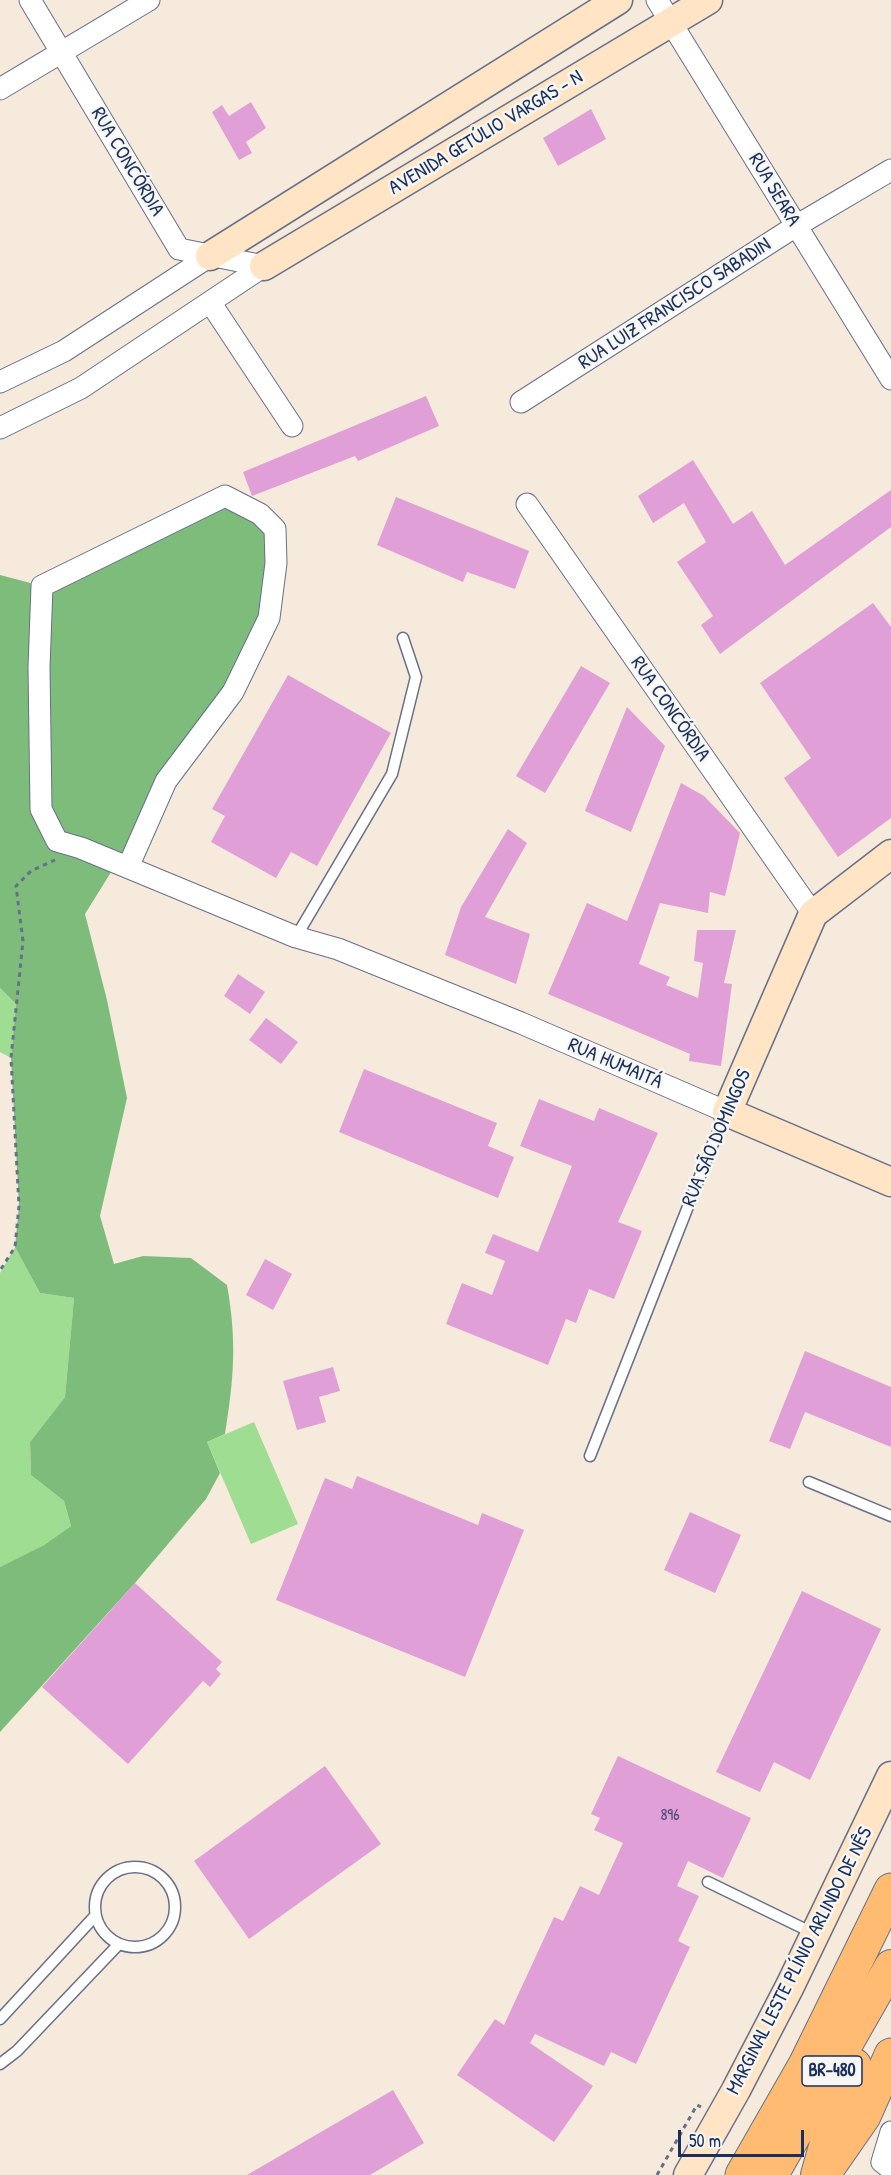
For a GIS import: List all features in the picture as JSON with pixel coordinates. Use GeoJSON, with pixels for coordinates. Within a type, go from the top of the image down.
{"type":"FeatureCollection","features":[{"type":"Feature","properties":{"kind":"highway","name":"BR-480"},"geometry":{"type":"LineString","coordinates":[[742,2175],[805,2065],[891,1890]]}},
{"type":"Feature","properties":{"kind":"highway"},"geometry":{"type":"LineString","coordinates":[[823,2175],[864,2116],[891,2055]]}},
{"type":"Feature","properties":{"kind":"main road","name":"BR-480"},"geometry":{"type":"LineString","coordinates":[[772,2175],[891,1966]]}},
{"type":"Feature","properties":{"kind":"main road"},"geometry":{"type":"LineString","coordinates":[[817,2175],[833,2118],[891,1979]]}},
{"type":"Feature","properties":{"kind":"street","name":"RUA CONCÓRDIA"},"geometry":{"type":"LineString","coordinates":[[30,0],[179,249],[264,266]]}},
{"type":"Feature","properties":{"kind":"street"},"geometry":{"type":"LineString","coordinates":[[0,89],[148,0]]}},
{"type":"Feature","properties":{"kind":"street","name":"AVENIDA GETÚLIO VARGAS - N"},"geometry":{"type":"LineString","coordinates":[[210,256],[618,0]]}},
{"type":"Feature","properties":{"kind":"street","name":"AVENIDA GETÚLIO VARGAS - N"},"geometry":{"type":"LineString","coordinates":[[264,266],[664,11],[708,0]]}},
{"type":"Feature","properties":{"kind":"street","name":"RUA SEARA"},"geometry":{"type":"LineString","coordinates":[[664,11],[891,379]]}},
{"type":"Feature","properties":{"kind":"street","name":"RUA LUIZ FRANCISCO SABADIN"},"geometry":{"type":"LineString","coordinates":[[521,402],[796,226],[891,170]]}},
{"type":"Feature","properties":{"kind":"street"},"geometry":{"type":"LineString","coordinates":[[0,382],[64,351],[210,256]]}},
{"type":"Feature","properties":{"kind":"street"},"geometry":{"type":"LineString","coordinates":[[0,428],[81,388],[264,266]]}},
{"type":"Feature","properties":{"kind":"street"},"geometry":{"type":"LineString","coordinates":[[210,302],[292,426]]}},
{"type":"Feature","properties":{"kind":"street","name":"RUA HUMAITÁ"},"geometry":{"type":"LineString","coordinates":[[128,867],[166,781],[233,692],[269,618],[276,563],[275,529],[260,514],[225,496],[42,586],[39,667],[41,809],[57,841],[81,848],[296,937],[338,949],[521,1023],[891,1182]]}},
{"type":"Feature","properties":{"kind":"street","name":"RUA CONCÓRDIA"},"geometry":{"type":"LineString","coordinates":[[527,504],[813,914]]}},
{"type":"Feature","properties":{"kind":"street","name":"RUA SÃO DOMINGOS"},"geometry":{"type":"LineString","coordinates":[[727,1112],[813,914],[891,854]]}},
{"type":"Feature","properties":{"kind":"street","name":"MARGINAL LESTE PLÍNIO ARLINDO DE NÊS"},"geometry":{"type":"LineString","coordinates":[[688,2175],[764,2036],[891,1776]]}},
{"type":"Feature","properties":{"kind":"street"},"geometry":{"type":"LineString","coordinates":[[886,2165],[891,2132]]}},
{"type":"Feature","properties":{"kind":"lane"},"geometry":{"type":"LineString","coordinates":[[296,937],[392,774],[416,677],[403,638]]}},
{"type":"Feature","properties":{"kind":"lane","name":"RUA SÃO DOMINGOS"},"geometry":{"type":"LineString","coordinates":[[590,1456],[727,1112]]}},
{"type":"Feature","properties":{"kind":"lane"},"geometry":{"type":"LineString","coordinates":[[809,1482],[891,1516]]}},
{"type":"Feature","properties":{"kind":"lane"},"geometry":{"type":"LineString","coordinates":[[142,1866],[160,1875],[172,1890],[176,1909],[170,1928],[156,1941],[138,1948],[119,1944],[104,1933],[95,1916],[95,1896],[105,1878],[122,1868],[142,1866]]}},
{"type":"Feature","properties":{"kind":"lane"},"geometry":{"type":"LineString","coordinates":[[708,1882],[815,1934]]}},
{"type":"Feature","properties":{"kind":"lane"},"geometry":{"type":"LineString","coordinates":[[0,2019],[95,1916]]}},
{"type":"Feature","properties":{"kind":"lane"},"geometry":{"type":"LineString","coordinates":[[0,2064],[17,2051],[119,1944]]}},
{"type":"Feature","properties":{"kind":"path"},"geometry":{"type":"LineString","coordinates":[[1,1269],[15,1247],[19,1206],[11,1058],[23,941],[16,886],[31,871],[81,848]]}},
{"type":"Feature","properties":{"kind":"green space"},"geometry":{"type":"Polygon","coordinates":[[[225,496],[275,529],[269,618],[85,914],[107,1000],[127,1098],[100,1216],[114,1264],[143,1256],[191,1258],[227,1285],[233,1342],[231,1395],[225,1434],[207,1442],[220,1473],[206,1499],[135,1583],[0,1732],[0,1567],[44,1545],[71,1526],[64,1501],[31,1475],[30,1442],[65,1397],[74,1298],[40,1293],[15,1247],[19,1206],[11,1058],[16,1004],[0,988],[0,575],[42,586],[225,496]]]}},
{"type":"Feature","properties":{"kind":"green space"},"geometry":{"type":"Polygon","coordinates":[[[0,988],[16,1004],[11,1058],[0,1052],[0,988]]]}},
{"type":"Feature","properties":{"kind":"green space"},"geometry":{"type":"Polygon","coordinates":[[[15,1247],[40,1293],[74,1298],[65,1397],[30,1442],[31,1475],[64,1501],[71,1526],[44,1545],[0,1567],[0,1273],[15,1247]]]}},
{"type":"Feature","properties":{"kind":"green space"},"geometry":{"type":"Polygon","coordinates":[[[254,1422],[298,1524],[251,1544],[207,1442],[254,1422]]]}},
{"type":"Feature","properties":{"kind":"building"},"geometry":{"type":"Polygon","coordinates":[[[251,102],[266,128],[246,142],[252,153],[239,160],[212,112],[222,105],[229,116],[251,102]]]}},
{"type":"Feature","properties":{"kind":"building"},"geometry":{"type":"Polygon","coordinates":[[[591,109],[606,139],[558,166],[543,138],[591,109]]]}},
{"type":"Feature","properties":{"kind":"building"},"geometry":{"type":"Polygon","coordinates":[[[426,396],[439,426],[358,461],[355,456],[252,496],[243,472],[426,396]]]}},
{"type":"Feature","properties":{"kind":"building"},"geometry":{"type":"Polygon","coordinates":[[[693,460],[733,524],[752,511],[785,565],[891,490],[891,527],[720,654],[701,625],[713,616],[677,562],[706,542],[684,503],[653,523],[638,496],[693,460]]]}},
{"type":"Feature","properties":{"kind":"building"},"geometry":{"type":"Polygon","coordinates":[[[396,497],[529,551],[515,589],[467,572],[463,582],[377,545],[396,497]]]}},
{"type":"Feature","properties":{"kind":"building"},"geometry":{"type":"Polygon","coordinates":[[[873,603],[891,627],[891,818],[838,857],[784,778],[811,758],[760,683],[873,603]]]}},
{"type":"Feature","properties":{"kind":"building"},"geometry":{"type":"Polygon","coordinates":[[[581,666],[610,683],[545,793],[516,776],[581,666]]]}},
{"type":"Feature","properties":{"kind":"building"},"geometry":{"type":"Polygon","coordinates":[[[288,675],[391,733],[317,866],[291,852],[276,878],[211,842],[225,816],[212,809],[288,675]]]}},
{"type":"Feature","properties":{"kind":"building"},"geometry":{"type":"Polygon","coordinates":[[[627,707],[665,746],[631,832],[585,811],[627,707]]]}},
{"type":"Feature","properties":{"kind":"building"},"geometry":{"type":"Polygon","coordinates":[[[681,783],[704,796],[740,833],[725,896],[710,892],[708,913],[660,903],[639,964],[670,977],[666,985],[698,998],[703,963],[694,961],[697,930],[736,930],[724,983],[732,984],[721,1066],[689,1061],[690,1054],[548,994],[587,903],[627,921],[681,783]]]}},
{"type":"Feature","properties":{"kind":"building"},"geometry":{"type":"Polygon","coordinates":[[[508,829],[527,843],[485,917],[530,934],[516,984],[445,955],[461,907],[508,829]]]}},
{"type":"Feature","properties":{"kind":"building"},"geometry":{"type":"Polygon","coordinates":[[[238,974],[265,992],[250,1014],[224,996],[238,974]]]}},
{"type":"Feature","properties":{"kind":"building"},"geometry":{"type":"Polygon","coordinates":[[[266,1018],[298,1042],[281,1064],[249,1040],[266,1018]]]}},
{"type":"Feature","properties":{"kind":"building"},"geometry":{"type":"Polygon","coordinates":[[[364,1069],[497,1123],[488,1146],[514,1157],[498,1198],[339,1132],[364,1069]]]}},
{"type":"Feature","properties":{"kind":"building"},"geometry":{"type":"Polygon","coordinates":[[[539,1099],[594,1121],[599,1108],[658,1133],[618,1222],[642,1231],[614,1299],[589,1289],[576,1323],[566,1319],[548,1365],[446,1324],[462,1283],[492,1295],[505,1261],[485,1253],[493,1234],[538,1252],[572,1166],[520,1146],[539,1099]]]}},
{"type":"Feature","properties":{"kind":"building"},"geometry":{"type":"Polygon","coordinates":[[[265,1259],[292,1274],[273,1310],[246,1295],[265,1259]]]}},
{"type":"Feature","properties":{"kind":"building"},"geometry":{"type":"Polygon","coordinates":[[[805,1351],[891,1387],[891,1447],[805,1412],[790,1449],[769,1441],[805,1351]]]}},
{"type":"Feature","properties":{"kind":"building"},"geometry":{"type":"Polygon","coordinates":[[[333,1367],[340,1391],[319,1397],[326,1422],[297,1430],[283,1381],[333,1367]]]}},
{"type":"Feature","properties":{"kind":"building"},"geometry":{"type":"Polygon","coordinates":[[[357,1476],[478,1525],[482,1513],[524,1530],[465,1677],[276,1600],[325,1478],[352,1489],[357,1476]]]}},
{"type":"Feature","properties":{"kind":"building"},"geometry":{"type":"Polygon","coordinates":[[[690,1512],[741,1535],[715,1593],[664,1570],[690,1512]]]}},
{"type":"Feature","properties":{"kind":"building"},"geometry":{"type":"Polygon","coordinates":[[[135,1583],[222,1662],[216,1669],[221,1674],[210,1687],[203,1681],[128,1764],[42,1687],[135,1583]]]}},
{"type":"Feature","properties":{"kind":"building"},"geometry":{"type":"Polygon","coordinates":[[[802,1591],[881,1629],[810,1780],[774,1762],[760,1792],[716,1772],[802,1591]]]}},
{"type":"Feature","properties":{"kind":"building"},"geometry":{"type":"Polygon","coordinates":[[[618,1756],[751,1818],[723,1878],[688,1861],[677,1886],[699,1896],[678,1941],[690,1947],[636,2064],[611,2052],[604,2066],[535,2034],[530,2043],[593,2086],[554,2142],[457,2075],[495,2019],[504,2025],[554,1917],[563,1921],[580,1886],[599,1895],[623,1843],[594,1830],[600,1818],[591,1814],[618,1756]]]}},
{"type":"Feature","properties":{"kind":"building"},"geometry":{"type":"Polygon","coordinates":[[[325,1766],[381,1844],[249,1939],[194,1861],[325,1766]]]}},
{"type":"Feature","properties":{"kind":"building"},"geometry":{"type":"Polygon","coordinates":[[[393,2090],[424,2143],[370,2175],[247,2175],[393,2090]]]}}]}
